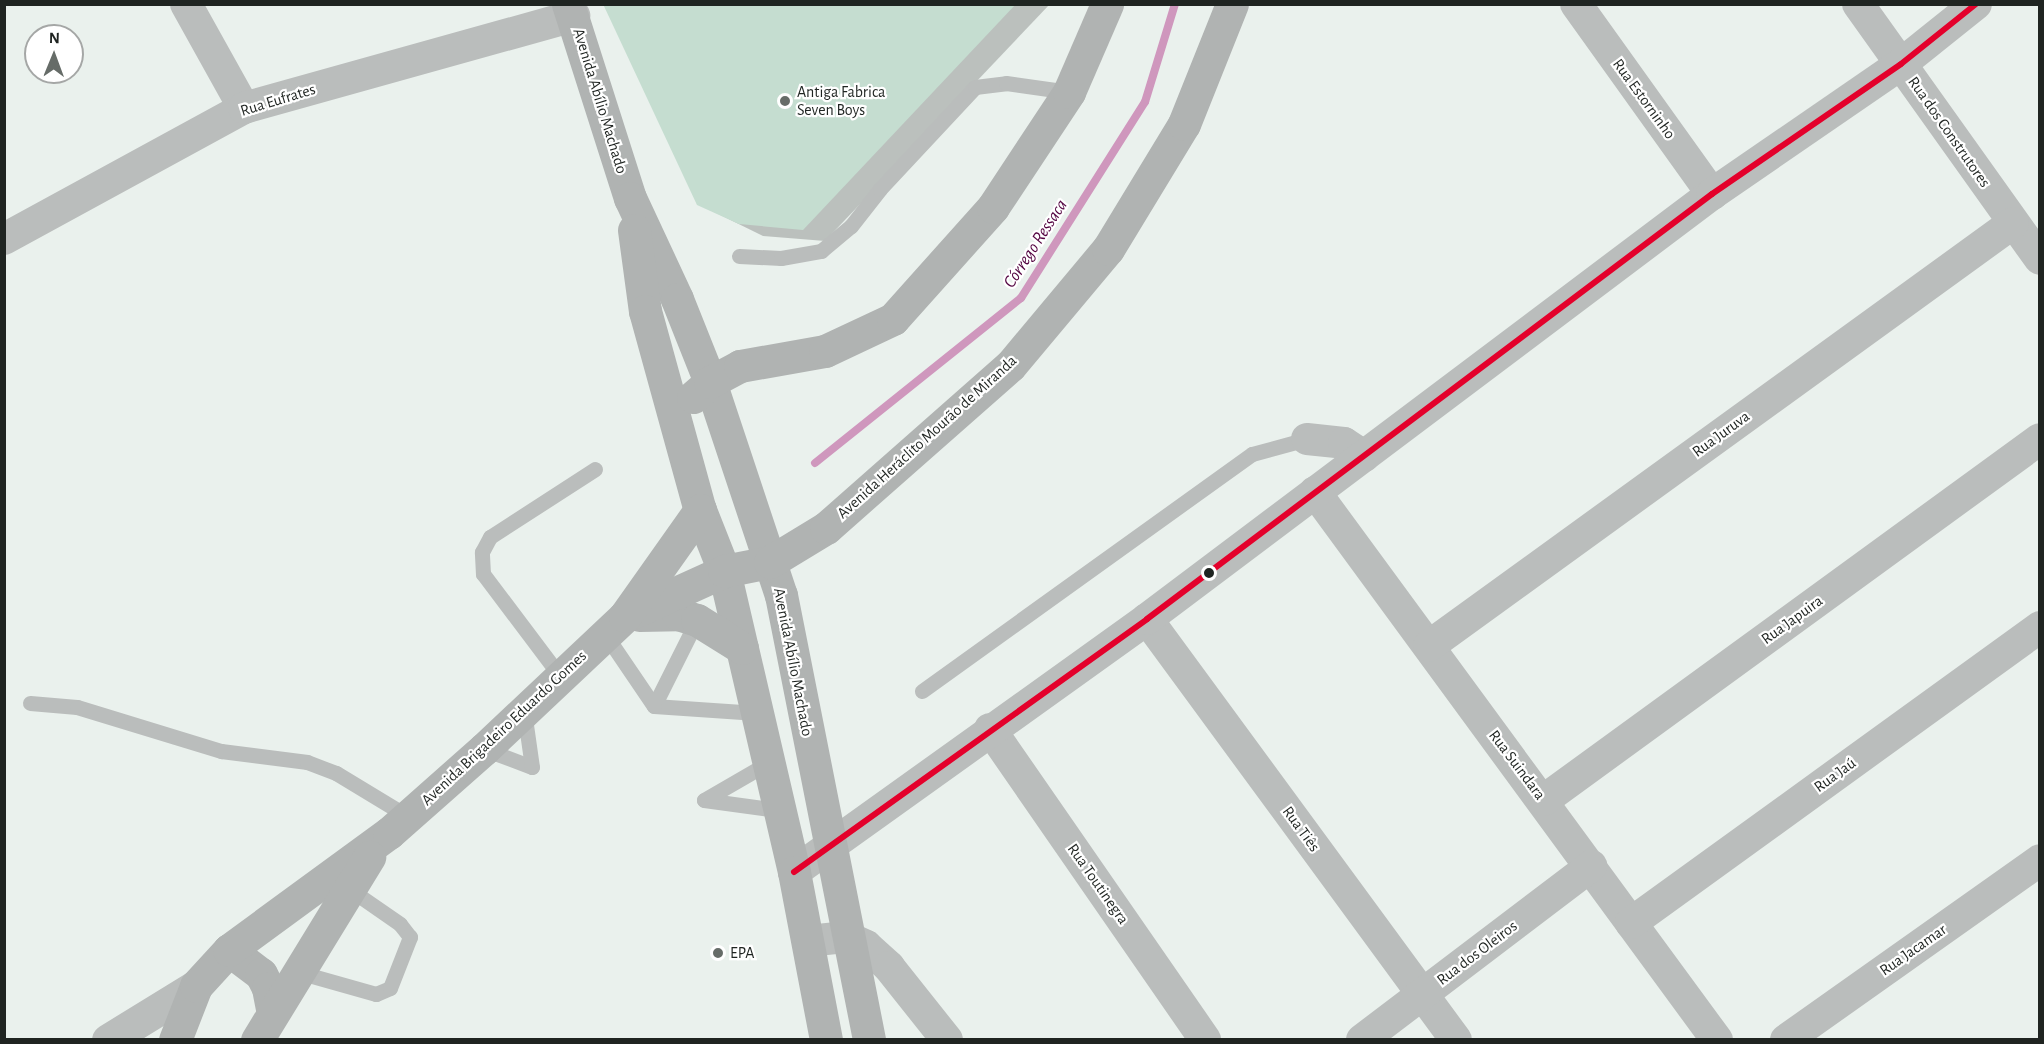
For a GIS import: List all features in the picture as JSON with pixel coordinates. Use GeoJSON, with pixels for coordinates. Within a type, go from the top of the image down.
{"type":"FeatureCollection","features":[{"type":"Feature","properties":{"kind":"main road"},"geometry":{"type":"LineString","coordinates":[[679,434],[683,410],[710,382],[740,366],[825,351],[893,319],[993,207],[1069,92],[1107,4]]}},
{"type":"Feature","properties":{"kind":"main road","name":"Avenida Heráclito Mourão de Miranda"},"geometry":{"type":"LineString","coordinates":[[724,571],[770,562],[826,528],[1010,366],[1108,249],[1184,124],[1232,4]]}},
{"type":"Feature","properties":{"kind":"main road","name":"Avenida Abílio Machado"},"geometry":{"type":"LineString","coordinates":[[571,10],[630,198],[677,299],[710,382],[781,595],[829,849],[869,1040]]}},
{"type":"Feature","properties":{"kind":"main road","name":"Avenida Abílio Machado"},"geometry":{"type":"LineString","coordinates":[[630,198],[645,311],[700,510],[724,571],[757,713],[766,764],[794,873],[826,1040]]}},
{"type":"Feature","properties":{"kind":"main road","name":"Avenida Brigadeiro Eduardo Gomes"},"geometry":{"type":"LineString","coordinates":[[175,1040],[196,986],[230,950],[381,838],[484,749],[615,625],[700,510]]}},
{"type":"Feature","properties":{"kind":"main road"},"geometry":{"type":"LineString","coordinates":[[781,595],[826,528]]}},
{"type":"Feature","properties":{"kind":"main road","name":"Avenida Brigadeiro Eduardo Gomes"},"geometry":{"type":"LineString","coordinates":[[615,625],[724,571]]}},
{"type":"Feature","properties":{"kind":"main road"},"geometry":{"type":"LineString","coordinates":[[615,625],[653,613],[697,620],[742,648]]}},
{"type":"Feature","properties":{"kind":"main road","name":"Avenida Brigadeiro Eduardo Gomes"},"geometry":{"type":"LineString","coordinates":[[265,1026],[348,888],[381,838]]}},
{"type":"Feature","properties":{"kind":"main road"},"geometry":{"type":"LineString","coordinates":[[230,950],[261,974],[268,988],[265,1026]]}},
{"type":"Feature","properties":{"kind":"street"},"geometry":{"type":"LineString","coordinates":[[186,4],[244,108]]}},
{"type":"Feature","properties":{"kind":"street","name":"Rua Estorninho"},"geometry":{"type":"LineString","coordinates":[[1576,4],[1712,194]]}},
{"type":"Feature","properties":{"kind":"street","name":"Rua dos Construtores"},"geometry":{"type":"LineString","coordinates":[[1858,4],[2040,259]]}},
{"type":"Feature","properties":{"kind":"street"},"geometry":{"type":"LineString","coordinates":[[794,873],[990,729],[1147,619],[1712,194],[1901,64],[1976,4]]}},
{"type":"Feature","properties":{"kind":"street","name":"Rua Eufrates"},"geometry":{"type":"LineString","coordinates":[[4,239],[244,108],[571,10]]}},
{"type":"Feature","properties":{"kind":"street","name":"Rua Juruva"},"geometry":{"type":"LineString","coordinates":[[1429,646],[2013,223]]}},
{"type":"Feature","properties":{"kind":"street"},"geometry":{"type":"LineString","coordinates":[[1307,439],[1344,443],[1364,456]]}},
{"type":"Feature","properties":{"kind":"street","name":"Rua Japuira"},"geometry":{"type":"LineString","coordinates":[[1544,800],[2040,439]]}},
{"type":"Feature","properties":{"kind":"street","name":"Rua Suindara"},"geometry":{"type":"LineString","coordinates":[[1316,492],[1544,800],[1717,1040]]}},
{"type":"Feature","properties":{"kind":"street","name":"Rua Tiês"},"geometry":{"type":"LineString","coordinates":[[1147,619],[1456,1040]]}},
{"type":"Feature","properties":{"kind":"street","name":"Rua Jaú"},"geometry":{"type":"LineString","coordinates":[[1630,922],[2040,627]]}},
{"type":"Feature","properties":{"kind":"street","name":"Rua Toutinegra"},"geometry":{"type":"LineString","coordinates":[[990,729],[1205,1040]]}},
{"type":"Feature","properties":{"kind":"street","name":"Rua Jacamar"},"geometry":{"type":"LineString","coordinates":[[1786,1040],[2040,860]]}},
{"type":"Feature","properties":{"kind":"street","name":"Rua dos Oleiros"},"geometry":{"type":"LineString","coordinates":[[1362,1040],[1591,866]]}},
{"type":"Feature","properties":{"kind":"street"},"geometry":{"type":"LineString","coordinates":[[808,941],[847,937],[866,945],[889,967],[947,1040]]}},
{"type":"Feature","properties":{"kind":"street"},"geometry":{"type":"LineString","coordinates":[[108,1040],[196,986]]}},
{"type":"Feature","properties":{"kind":"lane"},"geometry":{"type":"LineString","coordinates":[[739,256],[781,258],[821,251],[851,226],[880,189],[975,87],[1006,83],[1069,92]]}},
{"type":"Feature","properties":{"kind":"lane"},"geometry":{"type":"LineString","coordinates":[[922,692],[1252,453],[1307,439]]}},
{"type":"Feature","properties":{"kind":"lane"},"geometry":{"type":"LineString","coordinates":[[560,676],[483,574],[482,552],[490,537],[595,469]]}},
{"type":"Feature","properties":{"kind":"lane"},"geometry":{"type":"LineString","coordinates":[[654,706],[697,620]]}},
{"type":"Feature","properties":{"kind":"lane"},"geometry":{"type":"LineString","coordinates":[[615,625],[654,706]]}},
{"type":"Feature","properties":{"kind":"lane"},"geometry":{"type":"LineString","coordinates":[[30,703],[77,707],[221,751],[307,762],[336,773],[407,816]]}},
{"type":"Feature","properties":{"kind":"lane"},"geometry":{"type":"LineString","coordinates":[[654,706],[757,713]]}},
{"type":"Feature","properties":{"kind":"lane"},"geometry":{"type":"LineString","coordinates":[[484,749],[532,767],[524,711]]}},
{"type":"Feature","properties":{"kind":"lane"},"geometry":{"type":"LineString","coordinates":[[766,764],[704,800],[777,810]]}},
{"type":"Feature","properties":{"kind":"lane"},"geometry":{"type":"LineString","coordinates":[[298,972],[376,994],[390,988],[410,937],[400,924],[348,888]]}},
{"type":"Feature","properties":{"kind":"building","name":"Antiga Fabrica Seven Boys"},"geometry":{"type":"Polygon","coordinates":[[[603,4],[1016,4],[803,230],[739,224],[697,205],[603,4]]]}},
{"type":"Feature","properties":{"kind":"waterway","name":"Córrego Ressaca"},"geometry":{"type":"LineString","coordinates":[[815,463],[1021,298],[1145,102],[1175,4]]}},
{"type":"Feature","properties":{"kind":"transit line"},"geometry":{"type":"LineString","coordinates":[[794,872],[1147,619],[1712,194],[1901,64],[1976,4]]}},
{"type":"Feature","properties":{"kind":"place","name":"Antiga Fabrica Seven Boys"},"geometry":{"type":"Point","coordinates":[785,101]}},
{"type":"Feature","properties":{"kind":"place","name":"EPA"},"geometry":{"type":"Point","coordinates":[718,953]}}]}
